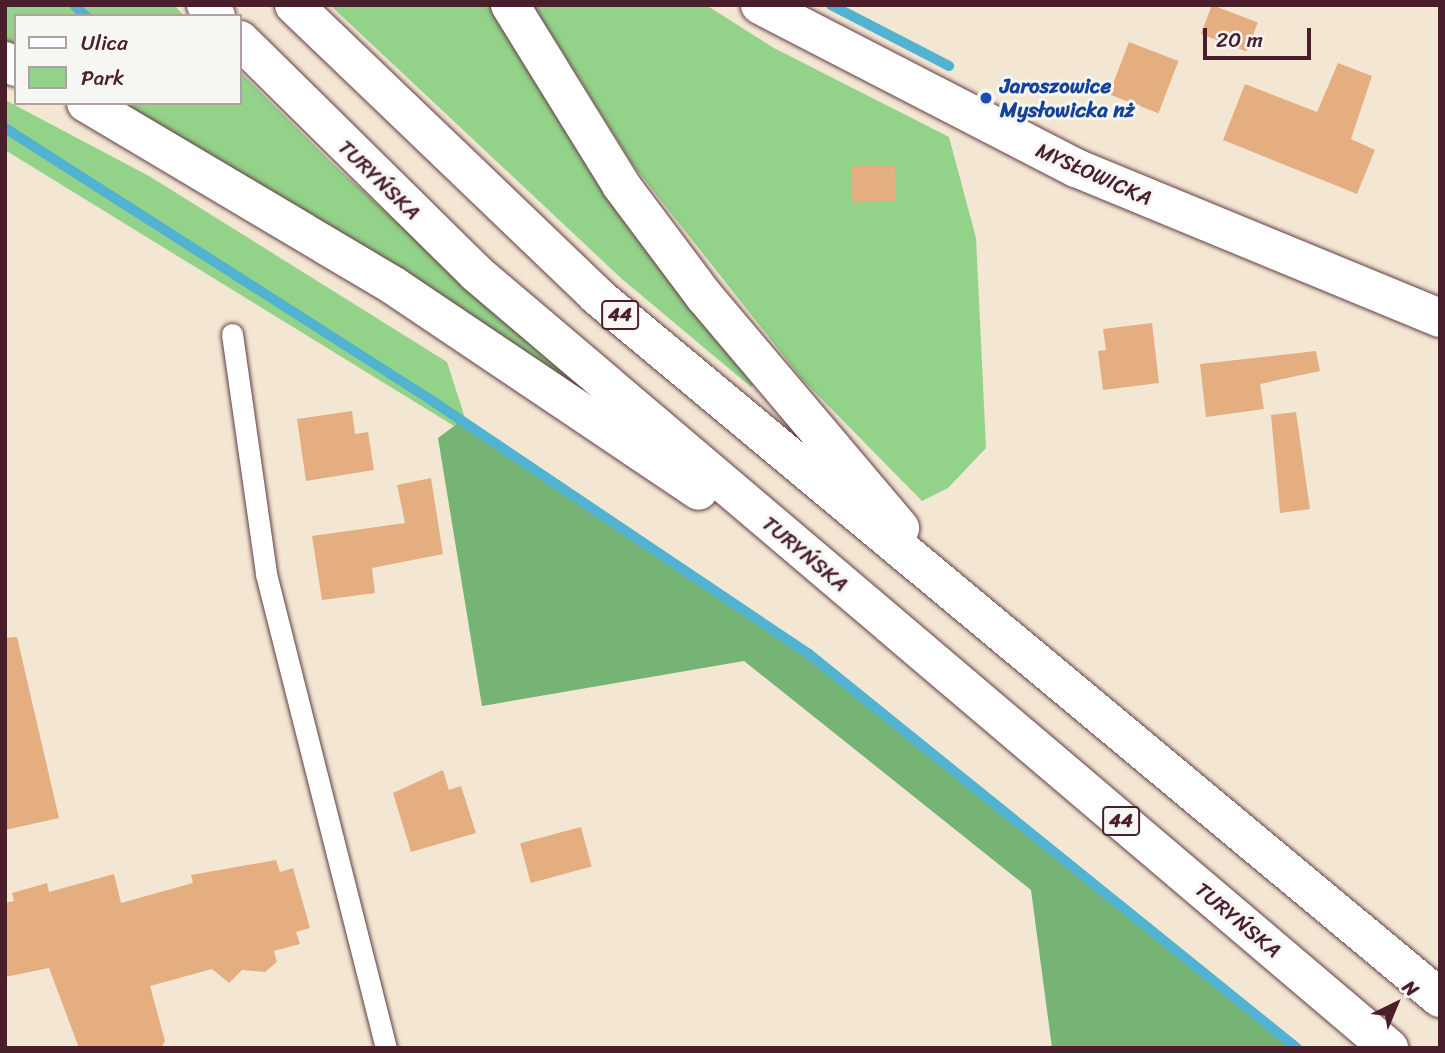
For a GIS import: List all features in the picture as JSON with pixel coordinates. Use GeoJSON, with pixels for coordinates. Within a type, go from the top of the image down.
{"type":"FeatureCollection","features":[{"type":"Feature","properties":{"kind":"main road","name":"44"},"geometry":{"type":"LineString","coordinates":[[294,5],[597,296],[964,606],[1440,998]]}},
{"type":"Feature","properties":{"kind":"main road"},"geometry":{"type":"LineString","coordinates":[[510,5],[621,185],[704,296],[964,606]]}},
{"type":"Feature","properties":{"kind":"main road","name":"MYSŁOWICKA"},"geometry":{"type":"LineString","coordinates":[[760,5],[1076,168],[1440,318]]}},
{"type":"Feature","properties":{"kind":"main road","name":"TURYŃSKA"},"geometry":{"type":"LineString","coordinates":[[242,42],[476,273],[1389,1048]]}},
{"type":"Feature","properties":{"kind":"main road"},"geometry":{"type":"LineString","coordinates":[[89,105],[394,286],[854,595]]}},
{"type":"Feature","properties":{"kind":"lane"},"geometry":{"type":"LineString","coordinates":[[232,334],[266,574],[386,1048]]}},
{"type":"Feature","properties":{"kind":"green space"},"geometry":{"type":"Polygon","coordinates":[[[5,5],[174,5],[182,14],[14,14],[14,46],[5,41],[5,5]]]}},
{"type":"Feature","properties":{"kind":"green space"},"geometry":{"type":"Polygon","coordinates":[[[330,5],[491,5],[755,383],[751,387],[622,279],[330,5]]]}},
{"type":"Feature","properties":{"kind":"green space"},"geometry":{"type":"Polygon","coordinates":[[[533,5],[706,5],[774,48],[949,137],[976,238],[986,448],[948,488],[922,501],[802,379],[633,165],[533,5]]]}},
{"type":"Feature","properties":{"kind":"green space"},"geometry":{"type":"Polygon","coordinates":[[[242,74],[333,164],[586,394],[120,105],[242,105],[242,74]]]}},
{"type":"Feature","properties":{"kind":"green space"},"geometry":{"type":"Polygon","coordinates":[[[5,100],[149,176],[447,362],[465,418],[454,426],[5,150],[5,100]]]}},
{"type":"Feature","properties":{"kind":"green space"},"geometry":{"type":"Polygon","coordinates":[[[465,418],[802,645],[1302,1048],[1052,1048],[1031,890],[744,661],[482,706],[438,438],[465,418]]]}},
{"type":"Feature","properties":{"kind":"building"},"geometry":{"type":"Polygon","coordinates":[[[1212,5],[1258,23],[1247,52],[1201,34],[1212,5]]]}},
{"type":"Feature","properties":{"kind":"building"},"geometry":{"type":"Polygon","coordinates":[[[1129,42],[1178,61],[1158,113],[1109,94],[1129,42]]]}},
{"type":"Feature","properties":{"kind":"building"},"geometry":{"type":"Polygon","coordinates":[[[1338,63],[1372,76],[1351,139],[1375,150],[1357,194],[1223,140],[1245,84],[1317,112],[1338,63]]]}},
{"type":"Feature","properties":{"kind":"building"},"geometry":{"type":"Polygon","coordinates":[[[895,165],[896,201],[852,203],[851,167],[895,165]]]}},
{"type":"Feature","properties":{"kind":"building"},"geometry":{"type":"Polygon","coordinates":[[[1152,323],[1159,383],[1103,390],[1098,351],[1106,350],[1103,329],[1152,323]]]}},
{"type":"Feature","properties":{"kind":"building"},"geometry":{"type":"Polygon","coordinates":[[[1316,351],[1320,371],[1260,384],[1264,409],[1206,417],[1200,364],[1316,351]]]}},
{"type":"Feature","properties":{"kind":"building"},"geometry":{"type":"Polygon","coordinates":[[[352,411],[355,434],[368,432],[374,470],[306,481],[297,419],[352,411]]]}},
{"type":"Feature","properties":{"kind":"building"},"geometry":{"type":"Polygon","coordinates":[[[1296,412],[1310,509],[1280,513],[1271,415],[1296,412]]]}},
{"type":"Feature","properties":{"kind":"building"},"geometry":{"type":"Polygon","coordinates":[[[431,478],[443,554],[372,568],[375,593],[322,600],[312,536],[405,523],[397,485],[431,478]]]}},
{"type":"Feature","properties":{"kind":"building"},"geometry":{"type":"Polygon","coordinates":[[[17,637],[59,818],[5,830],[5,638],[17,637]]]}},
{"type":"Feature","properties":{"kind":"building"},"geometry":{"type":"Polygon","coordinates":[[[443,770],[449,790],[461,786],[476,833],[411,852],[393,793],[443,770]]]}},
{"type":"Feature","properties":{"kind":"building"},"geometry":{"type":"Polygon","coordinates":[[[581,827],[592,867],[531,883],[520,843],[581,827]]]}},
{"type":"Feature","properties":{"kind":"building"},"geometry":{"type":"Polygon","coordinates":[[[276,860],[280,872],[293,868],[310,928],[296,932],[300,944],[274,951],[277,962],[265,972],[242,970],[229,983],[212,969],[150,986],[165,1041],[161,1048],[79,1048],[49,968],[5,977],[5,903],[14,901],[12,893],[47,883],[49,892],[114,874],[121,903],[193,883],[191,875],[276,860]]]}},
{"type":"Feature","properties":{"kind":"waterway"},"geometry":{"type":"LineString","coordinates":[[74,5],[84,14]]}},
{"type":"Feature","properties":{"kind":"waterway"},"geometry":{"type":"LineString","coordinates":[[831,5],[949,66]]}},
{"type":"Feature","properties":{"kind":"waterway"},"geometry":{"type":"LineString","coordinates":[[5,128],[428,398],[809,654],[1297,1048]]}},
{"type":"Feature","properties":{"kind":"place","name":"Jaroszowice Mysłowicka nż"},"geometry":{"type":"Point","coordinates":[986,98]}}]}
